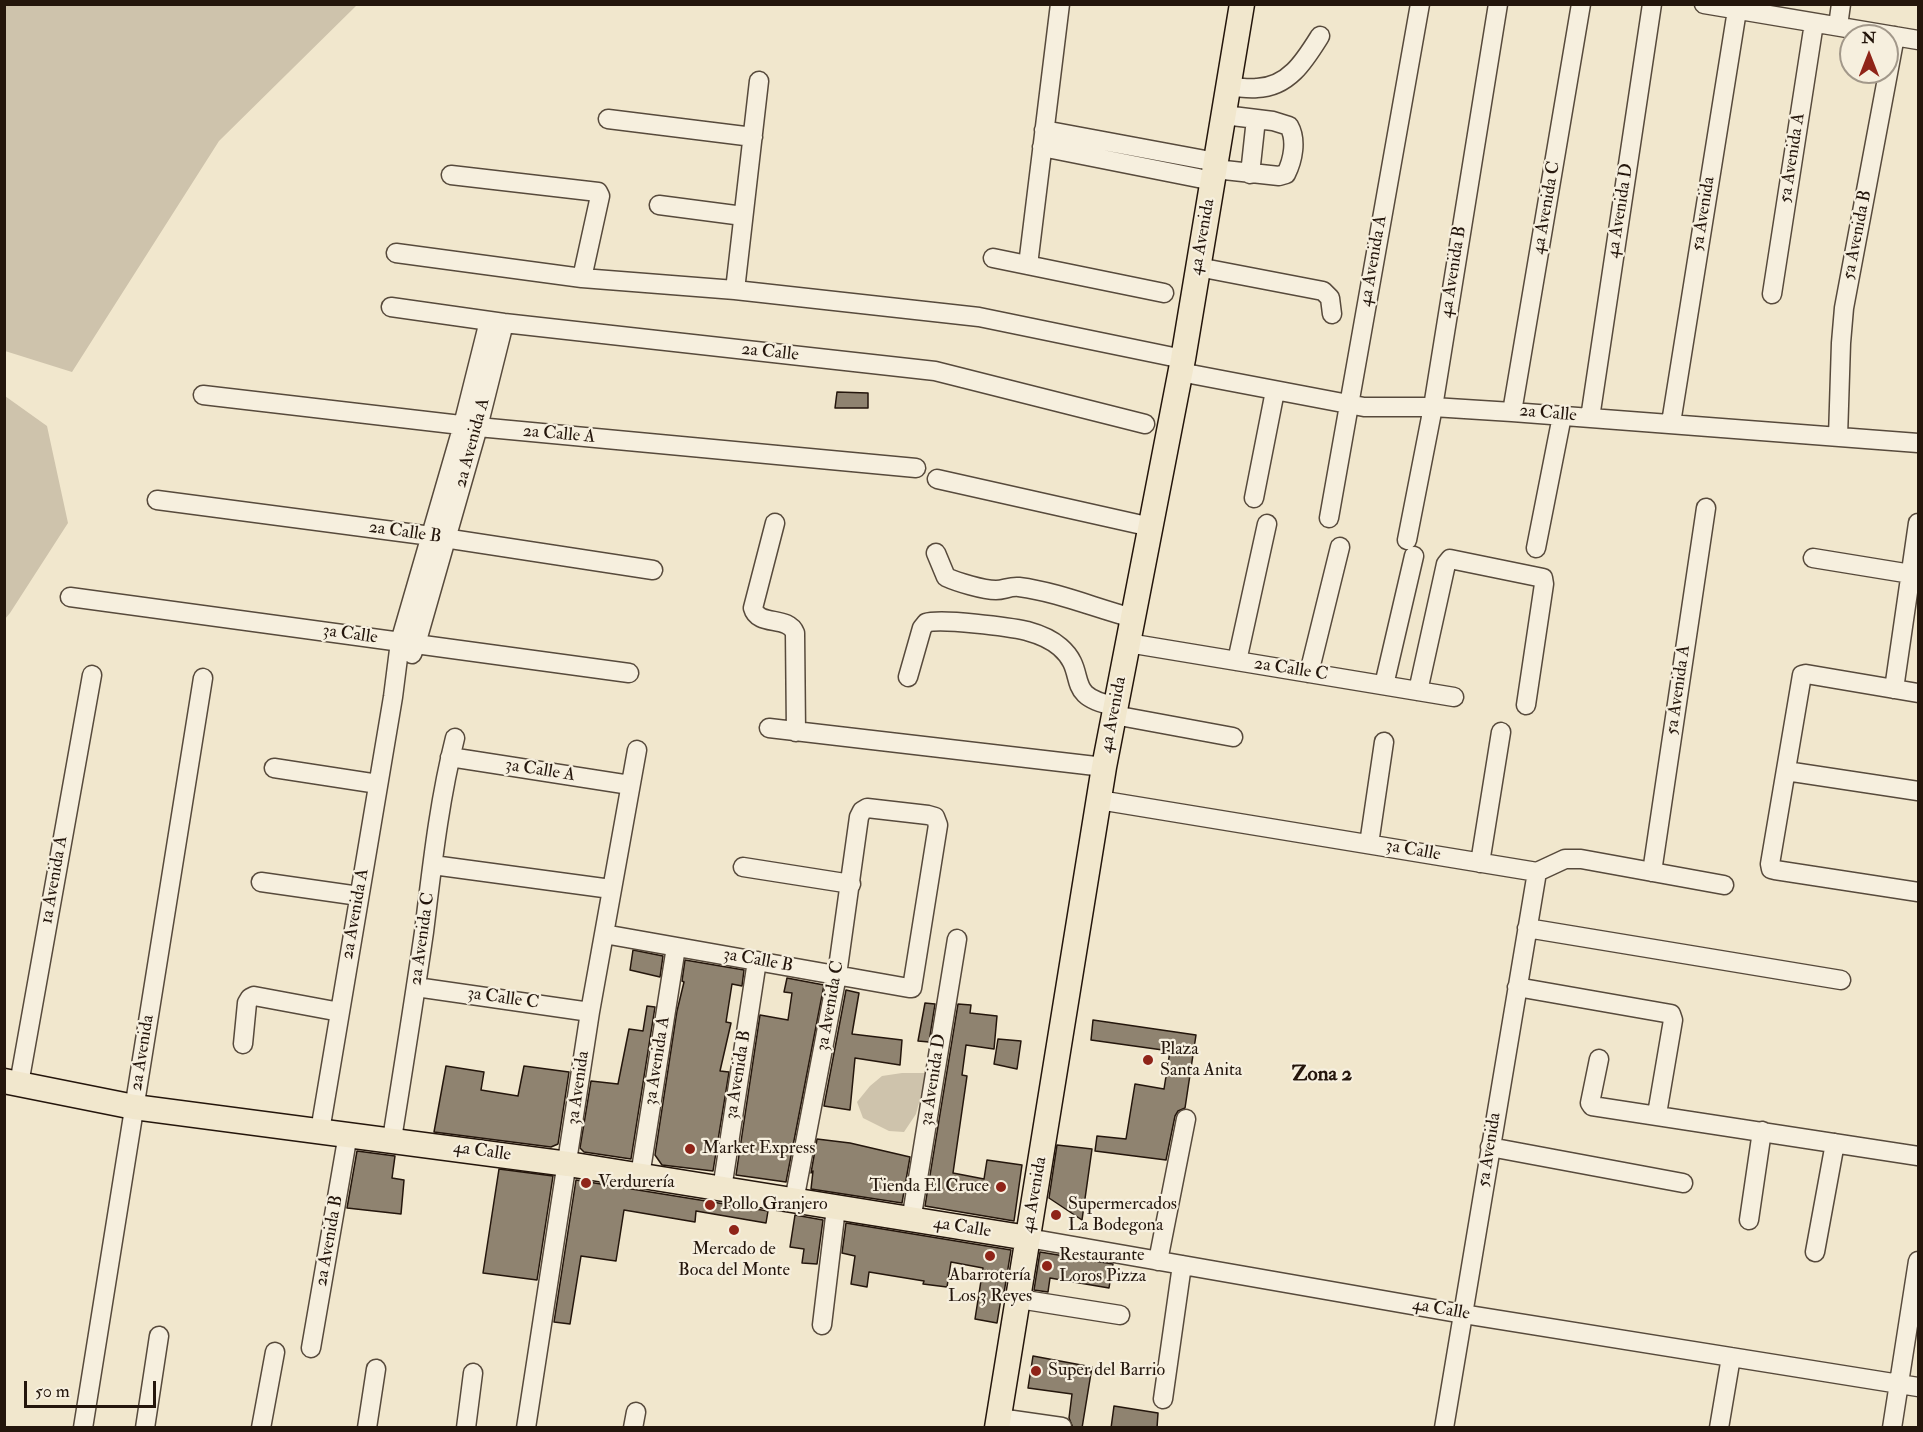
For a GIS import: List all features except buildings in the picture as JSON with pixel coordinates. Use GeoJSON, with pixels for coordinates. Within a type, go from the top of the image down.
{"type":"FeatureCollection","features":[{"type":"Feature","properties":{"kind":"main road","name":"4a Avenida"},"geometry":{"type":"LineString","coordinates":[[998,1423],[1104,767],[1181,365],[1242,4]]}},
{"type":"Feature","properties":{"kind":"main road","name":"4a Calle"},"geometry":{"type":"LineString","coordinates":[[12,1082],[134,1107],[392,1139],[568,1164],[1028,1238]]}},
{"type":"Feature","properties":{"kind":"street"},"geometry":{"type":"LineString","coordinates":[[1028,265],[1060,4]]}},
{"type":"Feature","properties":{"kind":"street","name":"4a Avenida A"},"geometry":{"type":"LineString","coordinates":[[1329,518],[1420,4]]}},
{"type":"Feature","properties":{"kind":"street","name":"4a Avenida B"},"geometry":{"type":"LineString","coordinates":[[1384,685],[1411,548],[1498,4]]}},
{"type":"Feature","properties":{"kind":"street","name":"4a Avenida C"},"geometry":{"type":"LineString","coordinates":[[1512,412],[1581,4]]}},
{"type":"Feature","properties":{"kind":"street","name":"4a Avenida D"},"geometry":{"type":"LineString","coordinates":[[1590,418],[1652,4]]}},
{"type":"Feature","properties":{"kind":"street"},"geometry":{"type":"LineString","coordinates":[[1704,4],[1737,7],[1838,26],[1841,4]]}},
{"type":"Feature","properties":{"kind":"street","name":"5a Avenida"},"geometry":{"type":"LineString","coordinates":[[1671,423],[1737,7]]}},
{"type":"Feature","properties":{"kind":"street","name":"5a Avenida A"},"geometry":{"type":"LineString","coordinates":[[1772,294],[1814,23]]}},
{"type":"Feature","properties":{"kind":"street"},"geometry":{"type":"LineString","coordinates":[[1228,87],[1257,88],[1281,81],[1301,65],[1320,36]]}},
{"type":"Feature","properties":{"kind":"street"},"geometry":{"type":"LineString","coordinates":[[1899,37],[1918,40]]}},
{"type":"Feature","properties":{"kind":"street"},"geometry":{"type":"LineString","coordinates":[[735,290],[759,81]]}},
{"type":"Feature","properties":{"kind":"street","name":"5a Avenida B"},"geometry":{"type":"LineString","coordinates":[[1838,437],[1844,308],[1886,84]]}},
{"type":"Feature","properties":{"kind":"street"},"geometry":{"type":"LineString","coordinates":[[1043,138],[1214,171],[1270,176],[1286,174],[1293,154],[1293,133],[1290,126],[1256,118],[1224,115]]}},
{"type":"Feature","properties":{"kind":"street"},"geometry":{"type":"LineString","coordinates":[[1250,174],[1256,118]]}},
{"type":"Feature","properties":{"kind":"street"},"geometry":{"type":"LineString","coordinates":[[608,119],[753,137]]}},
{"type":"Feature","properties":{"kind":"street"},"geometry":{"type":"LineString","coordinates":[[451,175],[598,192],[600,196],[582,278]]}},
{"type":"Feature","properties":{"kind":"street"},"geometry":{"type":"LineString","coordinates":[[659,205],[743,216]]}},
{"type":"Feature","properties":{"kind":"street","name":"2a Calle"},"geometry":{"type":"LineString","coordinates":[[396,253],[582,278],[735,290],[979,317],[1181,365],[1275,391],[1364,407],[1433,407],[1512,412],[1918,443]]}},
{"type":"Feature","properties":{"kind":"street"},"geometry":{"type":"LineString","coordinates":[[993,258],[1164,292]]}},
{"type":"Feature","properties":{"kind":"street"},"geometry":{"type":"LineString","coordinates":[[1198,267],[1323,291],[1330,298],[1332,314]]}},
{"type":"Feature","properties":{"kind":"street","name":"2a Calle"},"geometry":{"type":"LineString","coordinates":[[391,308],[496,322],[935,371],[1144,424]]}},
{"type":"Feature","properties":{"kind":"street","name":"2a Avenida A"},"geometry":{"type":"LineString","coordinates":[[320,1131],[393,697],[470,426],[496,322]]}},
{"type":"Feature","properties":{"kind":"street"},"geometry":{"type":"LineString","coordinates":[[1254,498],[1275,391]]}},
{"type":"Feature","properties":{"kind":"street","name":"2a Calle A"},"geometry":{"type":"LineString","coordinates":[[203,395],[470,426],[915,468]]}},
{"type":"Feature","properties":{"kind":"street"},"geometry":{"type":"LineString","coordinates":[[1536,548],[1562,416]]}},
{"type":"Feature","properties":{"kind":"street"},"geometry":{"type":"LineString","coordinates":[[937,479],[1151,527]]}},
{"type":"Feature","properties":{"kind":"street","name":"2a Calle B"},"geometry":{"type":"LineString","coordinates":[[157,500],[653,570]]}},
{"type":"Feature","properties":{"kind":"street","name":"5a Avenida A"},"geometry":{"type":"LineString","coordinates":[[1652,872],[1706,508]]}},
{"type":"Feature","properties":{"kind":"street"},"geometry":{"type":"LineString","coordinates":[[775,523],[753,608],[754,613],[760,617],[788,624],[795,633],[796,732]]}},
{"type":"Feature","properties":{"kind":"street"},"geometry":{"type":"LineString","coordinates":[[1894,689],[1918,523]]}},
{"type":"Feature","properties":{"kind":"street"},"geometry":{"type":"LineString","coordinates":[[1237,661],[1267,524]]}},
{"type":"Feature","properties":{"kind":"street"},"geometry":{"type":"LineString","coordinates":[[1309,673],[1340,547]]}},
{"type":"Feature","properties":{"kind":"street"},"geometry":{"type":"LineString","coordinates":[[936,553],[946,577],[958,582],[996,590],[1012,586],[1020,587],[1132,618]]}},
{"type":"Feature","properties":{"kind":"street"},"geometry":{"type":"LineString","coordinates":[[1813,558],[1911,574]]}},
{"type":"Feature","properties":{"kind":"street"},"geometry":{"type":"LineString","coordinates":[[1418,691],[1446,564],[1450,559],[1543,578],[1526,705]]}},
{"type":"Feature","properties":{"kind":"street","name":"3a Calle"},"geometry":{"type":"LineString","coordinates":[[70,597],[629,673]]}},
{"type":"Feature","properties":{"kind":"street"},"geometry":{"type":"LineString","coordinates":[[908,677],[922,628],[926,623],[940,621],[1025,631],[1039,635],[1060,647],[1074,667],[1082,692],[1089,698],[1115,711],[1233,737]]}},
{"type":"Feature","properties":{"kind":"street","name":"2a Calle C"},"geometry":{"type":"LineString","coordinates":[[1128,643],[1454,697]]}},
{"type":"Feature","properties":{"kind":"street","name":"1a Avenida A"},"geometry":{"type":"LineString","coordinates":[[12,1082],[92,675]]}},
{"type":"Feature","properties":{"kind":"street"},"geometry":{"type":"LineString","coordinates":[[1918,693],[1803,675],[1770,864],[1772,869],[1918,892]]}},
{"type":"Feature","properties":{"kind":"street","name":"2a Avenida"},"geometry":{"type":"LineString","coordinates":[[83,1428],[203,678]]}},
{"type":"Feature","properties":{"kind":"street"},"geometry":{"type":"LineString","coordinates":[[769,728],[1104,767]]}},
{"type":"Feature","properties":{"kind":"street"},"geometry":{"type":"LineString","coordinates":[[1480,862],[1501,732]]}},
{"type":"Feature","properties":{"kind":"street","name":"2a Avenida C"},"geometry":{"type":"LineString","coordinates":[[392,1139],[433,865],[455,738]]}},
{"type":"Feature","properties":{"kind":"street"},"geometry":{"type":"LineString","coordinates":[[1369,843],[1384,742]]}},
{"type":"Feature","properties":{"kind":"street","name":"3a Avenida"},"geometry":{"type":"LineString","coordinates":[[526,1428],[590,1012],[637,750]]}},
{"type":"Feature","properties":{"kind":"street","name":"3a Calle A"},"geometry":{"type":"LineString","coordinates":[[450,757],[630,785]]}},
{"type":"Feature","properties":{"kind":"street"},"geometry":{"type":"LineString","coordinates":[[274,768],[378,784]]}},
{"type":"Feature","properties":{"kind":"street"},"geometry":{"type":"LineString","coordinates":[[1786,771],[1918,792]]}},
{"type":"Feature","properties":{"kind":"street","name":"3a Calle"},"geometry":{"type":"LineString","coordinates":[[1099,800],[1537,872]]}},
{"type":"Feature","properties":{"kind":"street","name":"3a Avenida C"},"geometry":{"type":"LineString","coordinates":[[794,1201],[837,975],[859,817],[867,808],[928,814],[935,817],[938,825],[912,988]]}},
{"type":"Feature","properties":{"kind":"street"},"geometry":{"type":"LineString","coordinates":[[1537,872],[1565,859],[1581,859],[1724,885]]}},
{"type":"Feature","properties":{"kind":"street"},"geometry":{"type":"LineString","coordinates":[[433,865],[611,889]]}},
{"type":"Feature","properties":{"kind":"street"},"geometry":{"type":"LineString","coordinates":[[743,867],[851,884]]}},
{"type":"Feature","properties":{"kind":"street","name":"5a Avenida"},"geometry":{"type":"LineString","coordinates":[[1444,1428],[1537,872]]}},
{"type":"Feature","properties":{"kind":"street"},"geometry":{"type":"LineString","coordinates":[[261,882],[359,896]]}},
{"type":"Feature","properties":{"kind":"street"},"geometry":{"type":"LineString","coordinates":[[1527,928],[1841,980]]}},
{"type":"Feature","properties":{"kind":"street","name":"3a Calle B"},"geometry":{"type":"LineString","coordinates":[[604,934],[912,988]]}},
{"type":"Feature","properties":{"kind":"street","name":"3a Avenida D"},"geometry":{"type":"LineString","coordinates":[[911,1221],[957,939]]}},
{"type":"Feature","properties":{"kind":"street","name":"3a Avenida A"},"geometry":{"type":"LineString","coordinates":[[640,1176],[676,947]]}},
{"type":"Feature","properties":{"kind":"street","name":"3a Avenida B"},"geometry":{"type":"LineString","coordinates":[[722,1189],[757,961]]}},
{"type":"Feature","properties":{"kind":"street","name":"3a Calle C"},"geometry":{"type":"LineString","coordinates":[[416,987],[590,1012]]}},
{"type":"Feature","properties":{"kind":"street"},"geometry":{"type":"LineString","coordinates":[[1517,987],[1671,1014],[1673,1020],[1657,1114]]}},
{"type":"Feature","properties":{"kind":"street"},"geometry":{"type":"LineString","coordinates":[[243,1044],[247,1003],[254,996],[340,1012]]}},
{"type":"Feature","properties":{"kind":"street"},"geometry":{"type":"LineString","coordinates":[[1599,1059],[1591,1105],[1918,1156]]}},
{"type":"Feature","properties":{"kind":"street"},"geometry":{"type":"LineString","coordinates":[[1158,1261],[1186,1119]]}},
{"type":"Feature","properties":{"kind":"street"},"geometry":{"type":"LineString","coordinates":[[1749,1220],[1762,1131]]}},
{"type":"Feature","properties":{"kind":"street","name":"2a Avenida B"},"geometry":{"type":"LineString","coordinates":[[311,1348],[348,1134]]}},
{"type":"Feature","properties":{"kind":"street"},"geometry":{"type":"LineString","coordinates":[[1815,1252],[1835,1143]]}},
{"type":"Feature","properties":{"kind":"street"},"geometry":{"type":"LineString","coordinates":[[1490,1147],[1683,1183]]}},
{"type":"Feature","properties":{"kind":"street"},"geometry":{"type":"LineString","coordinates":[[822,1325],[836,1208]]}},
{"type":"Feature","properties":{"kind":"street","name":"4a Calle"},"geometry":{"type":"LineString","coordinates":[[1028,1238],[1463,1314],[1918,1387]]}},
{"type":"Feature","properties":{"kind":"street"},"geometry":{"type":"LineString","coordinates":[[1892,1428],[1918,1261]]}},
{"type":"Feature","properties":{"kind":"street"},"geometry":{"type":"LineString","coordinates":[[1163,1400],[1182,1266]]}},
{"type":"Feature","properties":{"kind":"street"},"geometry":{"type":"LineString","coordinates":[[1019,1299],[1120,1315]]}},
{"type":"Feature","properties":{"kind":"street"},"geometry":{"type":"LineString","coordinates":[[145,1428],[159,1336]]}},
{"type":"Feature","properties":{"kind":"street"},"geometry":{"type":"LineString","coordinates":[[261,1428],[275,1352]]}},
{"type":"Feature","properties":{"kind":"street"},"geometry":{"type":"LineString","coordinates":[[1719,1428],[1731,1357]]}},
{"type":"Feature","properties":{"kind":"street"},"geometry":{"type":"LineString","coordinates":[[367,1428],[376,1369]]}},
{"type":"Feature","properties":{"kind":"street"},"geometry":{"type":"LineString","coordinates":[[466,1428],[473,1373]]}},
{"type":"Feature","properties":{"kind":"street"},"geometry":{"type":"LineString","coordinates":[[998,1423],[1062,1427]]}},
{"type":"Feature","properties":{"kind":"shaded area"},"geometry":{"type":"Polygon","coordinates":[[[5,4],[357,5],[219,141],[72,372],[5,351],[5,4]]]}},
{"type":"Feature","properties":{"kind":"shaded area"},"geometry":{"type":"Polygon","coordinates":[[[5,396],[47,426],[68,523],[5,619],[5,396]]]}},
{"type":"Feature","properties":{"kind":"shaded area"},"geometry":{"type":"Polygon","coordinates":[[[927,1073],[916,1114],[904,1132],[889,1131],[863,1118],[857,1102],[870,1086],[882,1076],[927,1073]]]}},
{"type":"Feature","properties":{"kind":"place","name":"Plaza Santa Anita"},"geometry":{"type":"Point","coordinates":[1148,1060]}},
{"type":"Feature","properties":{"kind":"place","name":"Market Express"},"geometry":{"type":"Point","coordinates":[690,1149]}},
{"type":"Feature","properties":{"kind":"place","name":"Verdurería"},"geometry":{"type":"Point","coordinates":[586,1183]}},
{"type":"Feature","properties":{"kind":"place","name":"Tienda El Cruce"},"geometry":{"type":"Point","coordinates":[1001,1187]}},
{"type":"Feature","properties":{"kind":"place","name":"Pollo Granjero"},"geometry":{"type":"Point","coordinates":[710,1205]}},
{"type":"Feature","properties":{"kind":"place","name":"Supermercados La Bodegona"},"geometry":{"type":"Point","coordinates":[1056,1215]}},
{"type":"Feature","properties":{"kind":"place","name":"Mercado de Boca del Monte"},"geometry":{"type":"Point","coordinates":[734,1230]}},
{"type":"Feature","properties":{"kind":"place","name":"Abarrotería Los 3 Reyes"},"geometry":{"type":"Point","coordinates":[990,1256]}},
{"type":"Feature","properties":{"kind":"place","name":"Restaurante Loros Pizza"},"geometry":{"type":"Point","coordinates":[1047,1266]}},
{"type":"Feature","properties":{"kind":"place","name":"Super del Barrio"},"geometry":{"type":"Point","coordinates":[1036,1371]}},
{"type":"Feature","properties":{"kind":"district","name":"Zona 2"},"geometry":{"type":"Point","coordinates":[1322,1075]}}]}
